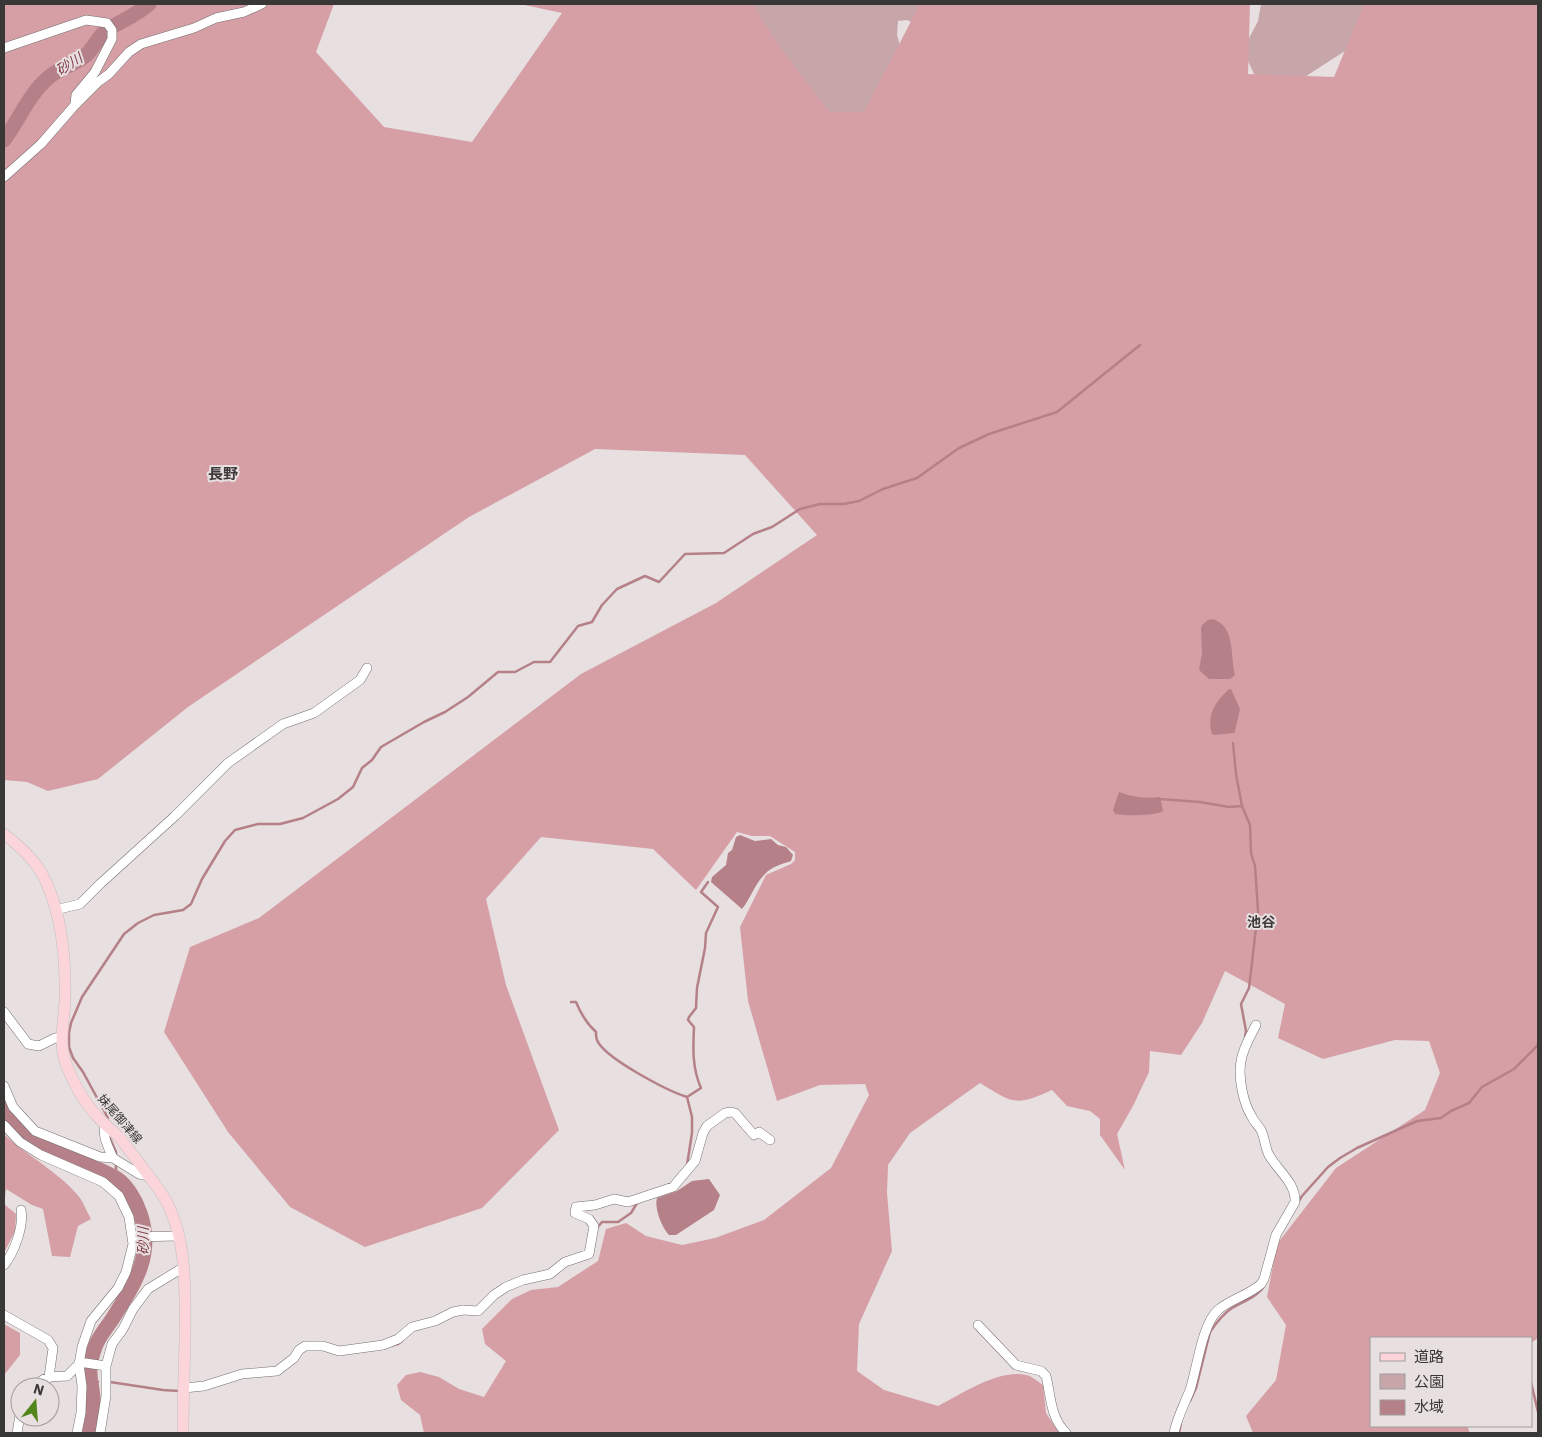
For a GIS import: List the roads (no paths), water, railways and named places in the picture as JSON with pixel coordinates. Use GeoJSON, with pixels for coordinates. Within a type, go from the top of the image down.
{"type":"FeatureCollection","features":[{"type":"Feature","properties":{"kind":"main road","name":"妹尾御津線"},"geometry":{"type":"LineString","coordinates":[[4,834],[40,870],[55,910],[64,964],[65,999],[62,1037],[65,1059],[79,1092],[96,1115],[118,1137],[150,1176],[172,1214],[184,1267],[183,1433]]}},
{"type":"Feature","properties":{"kind":"street"},"geometry":{"type":"LineString","coordinates":[[4,177],[41,144],[75,105],[109,74],[129,52],[141,44],[194,28],[216,18],[244,12],[262,4]]}},
{"type":"Feature","properties":{"kind":"street"},"geometry":{"type":"LineString","coordinates":[[4,48],[86,20],[107,22],[111,28],[112,39],[102,61],[76,95],[75,105]]}},
{"type":"Feature","properties":{"kind":"street"},"geometry":{"type":"LineString","coordinates":[[55,910],[80,904],[175,816],[228,763],[283,724],[314,713],[360,680],[367,668]]}},
{"type":"Feature","properties":{"kind":"street"},"geometry":{"type":"LineString","coordinates":[[4,1012],[28,1044],[39,1046],[55,1038],[62,1037]]}},
{"type":"Feature","properties":{"kind":"street"},"geometry":{"type":"LineString","coordinates":[[1174,1433],[1210,1322],[1218,1310],[1261,1284],[1276,1235],[1295,1202],[1292,1186],[1268,1151],[1260,1129],[1251,1117],[1246,1102],[1240,1069],[1241,1061],[1246,1044],[1256,1025]]}},
{"type":"Feature","properties":{"kind":"street"},"geometry":{"type":"LineString","coordinates":[[4,1086],[13,1107],[35,1131],[100,1157],[113,1158],[139,1174],[150,1176]]}},
{"type":"Feature","properties":{"kind":"street"},"geometry":{"type":"LineString","coordinates":[[184,1388],[204,1386],[242,1374],[277,1370],[294,1358],[304,1346],[323,1346],[339,1351],[383,1345],[398,1339],[412,1327],[435,1321],[453,1312],[462,1310],[478,1311],[494,1295],[506,1287],[523,1280],[550,1274],[565,1262],[589,1254],[594,1226],[589,1219],[574,1212],[576,1207],[614,1200],[628,1202],[674,1187],[695,1161],[703,1133],[707,1126],[725,1113],[735,1113],[754,1135],[758,1132],[770,1140]]}},
{"type":"Feature","properties":{"kind":"street"},"geometry":{"type":"LineString","coordinates":[[105,1124],[106,1142],[113,1158]]}},
{"type":"Feature","properties":{"kind":"street"},"geometry":{"type":"LineString","coordinates":[[4,1125],[20,1142],[41,1155],[103,1182],[118,1196],[129,1217],[133,1244],[126,1272],[118,1288],[91,1321],[82,1347],[79,1363],[82,1386],[81,1413],[77,1433]]}},
{"type":"Feature","properties":{"kind":"street"},"geometry":{"type":"LineString","coordinates":[[4,1265],[19,1235],[22,1218],[21,1210]]}},
{"type":"Feature","properties":{"kind":"street"},"geometry":{"type":"LineString","coordinates":[[132,1238],[178,1236]]}},
{"type":"Feature","properties":{"kind":"street"},"geometry":{"type":"LineString","coordinates":[[100,1433],[106,1396],[106,1366],[112,1344],[123,1329],[133,1309],[148,1289],[184,1267]]}},
{"type":"Feature","properties":{"kind":"street"},"geometry":{"type":"LineString","coordinates":[[4,1315],[48,1340],[53,1348],[49,1377],[67,1376],[79,1363]]}},
{"type":"Feature","properties":{"kind":"street"},"geometry":{"type":"LineString","coordinates":[[978,1325],[1016,1365],[1044,1373],[1050,1402],[1057,1421],[1066,1433]]}},
{"type":"Feature","properties":{"kind":"street"},"geometry":{"type":"LineString","coordinates":[[79,1363],[106,1366]]}},
{"type":"Feature","properties":{"kind":"water"},"geometry":{"type":"Polygon","coordinates":[[[1213,619],[1225,628],[1229,635],[1235,675],[1230,679],[1209,679],[1199,670],[1202,653],[1202,625],[1208,620],[1213,619]]]}},
{"type":"Feature","properties":{"kind":"water"},"geometry":{"type":"Polygon","coordinates":[[[1231,689],[1240,709],[1235,731],[1234,733],[1212,734],[1210,721],[1213,709],[1231,689]]]}},
{"type":"Feature","properties":{"kind":"water"},"geometry":{"type":"Polygon","coordinates":[[[1119,792],[1140,797],[1160,797],[1163,811],[1147,815],[1115,814],[1113,810],[1119,792]]]}},
{"type":"Feature","properties":{"kind":"water"},"geometry":{"type":"Polygon","coordinates":[[[740,835],[755,841],[771,839],[778,845],[786,847],[793,855],[791,861],[767,872],[742,909],[711,882],[712,877],[726,865],[728,853],[732,850],[736,837],[740,835]]]}},
{"type":"Feature","properties":{"kind":"water"},"geometry":{"type":"Polygon","coordinates":[[[709,1179],[720,1195],[714,1210],[676,1235],[669,1235],[659,1218],[657,1198],[677,1191],[692,1181],[709,1179]]]}},
{"type":"Feature","properties":{"kind":"waterway","name":"砂川"},"geometry":{"type":"LineString","coordinates":[[4,140],[41,84],[57,72],[85,56],[107,30],[149,4]]}},
{"type":"Feature","properties":{"kind":"waterway"},"geometry":{"type":"LineString","coordinates":[[108,1118],[83,1072],[73,1058],[69,1047],[71,1023],[82,997],[124,934],[138,923],[154,915],[183,910],[191,904],[202,879],[225,841],[235,830],[258,824],[280,824],[303,818],[338,799],[353,787],[362,768],[372,760],[381,747],[445,712],[468,697],[498,672],[515,672],[534,662],[550,662],[578,626],[592,622],[602,605],[617,589],[645,576],[659,582],[685,554],[724,553],[753,534],[772,527],[800,509],[820,504],[844,504],[859,501],[883,489],[917,478],[959,448],[989,434],[1057,412],[1140,345]]}},
{"type":"Feature","properties":{"kind":"waterway"},"geometry":{"type":"LineString","coordinates":[[1233,743],[1242,806],[1250,825],[1251,853],[1255,866],[1258,911],[1249,988],[1241,1004],[1246,1031],[1245,1037]]}},
{"type":"Feature","properties":{"kind":"waterway"},"geometry":{"type":"LineString","coordinates":[[1159,799],[1200,802],[1229,807],[1242,806]]}},
{"type":"Feature","properties":{"kind":"waterway"},"geometry":{"type":"LineString","coordinates":[[687,1165],[692,1133],[692,1117],[687,1097],[701,1088],[693,1050],[694,1027],[688,1020],[696,1008],[697,988],[706,933],[718,907],[701,892],[708,882]]}},
{"type":"Feature","properties":{"kind":"waterway"},"geometry":{"type":"LineString","coordinates":[[571,1002],[576,1002],[584,1019],[596,1032],[597,1040],[611,1056],[637,1073],[687,1097]]}},
{"type":"Feature","properties":{"kind":"waterway"},"geometry":{"type":"LineString","coordinates":[[1298,1203],[1328,1167],[1340,1158],[1357,1148],[1417,1121],[1441,1118],[1469,1103],[1482,1087],[1514,1069],[1538,1045]]}},
{"type":"Feature","properties":{"kind":"waterway","name":"砂川"},"geometry":{"type":"LineString","coordinates":[[4,1108],[15,1122],[40,1142],[99,1169],[123,1183],[140,1213],[145,1243],[139,1270],[127,1295],[98,1340],[91,1360],[90,1380],[93,1404],[88,1433]]}},
{"type":"Feature","properties":{"kind":"waterway"},"geometry":{"type":"LineString","coordinates":[[109,1136],[116,1152],[116,1157]]}},
{"type":"Feature","properties":{"kind":"waterway"},"geometry":{"type":"LineString","coordinates":[[116,1162],[116,1178]]}},
{"type":"Feature","properties":{"kind":"waterway"},"geometry":{"type":"LineString","coordinates":[[597,1228],[602,1222],[618,1222],[631,1213],[637,1203]]}},
{"type":"Feature","properties":{"kind":"waterway"},"geometry":{"type":"LineString","coordinates":[[1190,1401],[1196,1388],[1210,1332],[1226,1313],[1253,1296],[1264,1286]]}},
{"type":"Feature","properties":{"kind":"waterway"},"geometry":{"type":"LineString","coordinates":[[389,1346],[402,1341]]}},
{"type":"Feature","properties":{"kind":"waterway","name":"砂川"},"geometry":{"type":"LineString","coordinates":[[91,1382],[98,1382]]}},
{"type":"Feature","properties":{"kind":"waterway"},"geometry":{"type":"LineString","coordinates":[[110,1382],[179,1391]]}},
{"type":"Feature","properties":{"kind":"waterway"},"geometry":{"type":"LineString","coordinates":[[1532,1386],[1538,1412]]}},
{"type":"Feature","properties":{"kind":"waterway"},"geometry":{"type":"LineString","coordinates":[[1179,1433],[1181,1423]]}},
{"type":"Feature","properties":{"kind":"district","name":"長野"},"geometry":{"type":"Point","coordinates":[223,474]}},
{"type":"Feature","properties":{"kind":"district","name":"池谷"},"geometry":{"type":"Point","coordinates":[1261,922]}}]}
